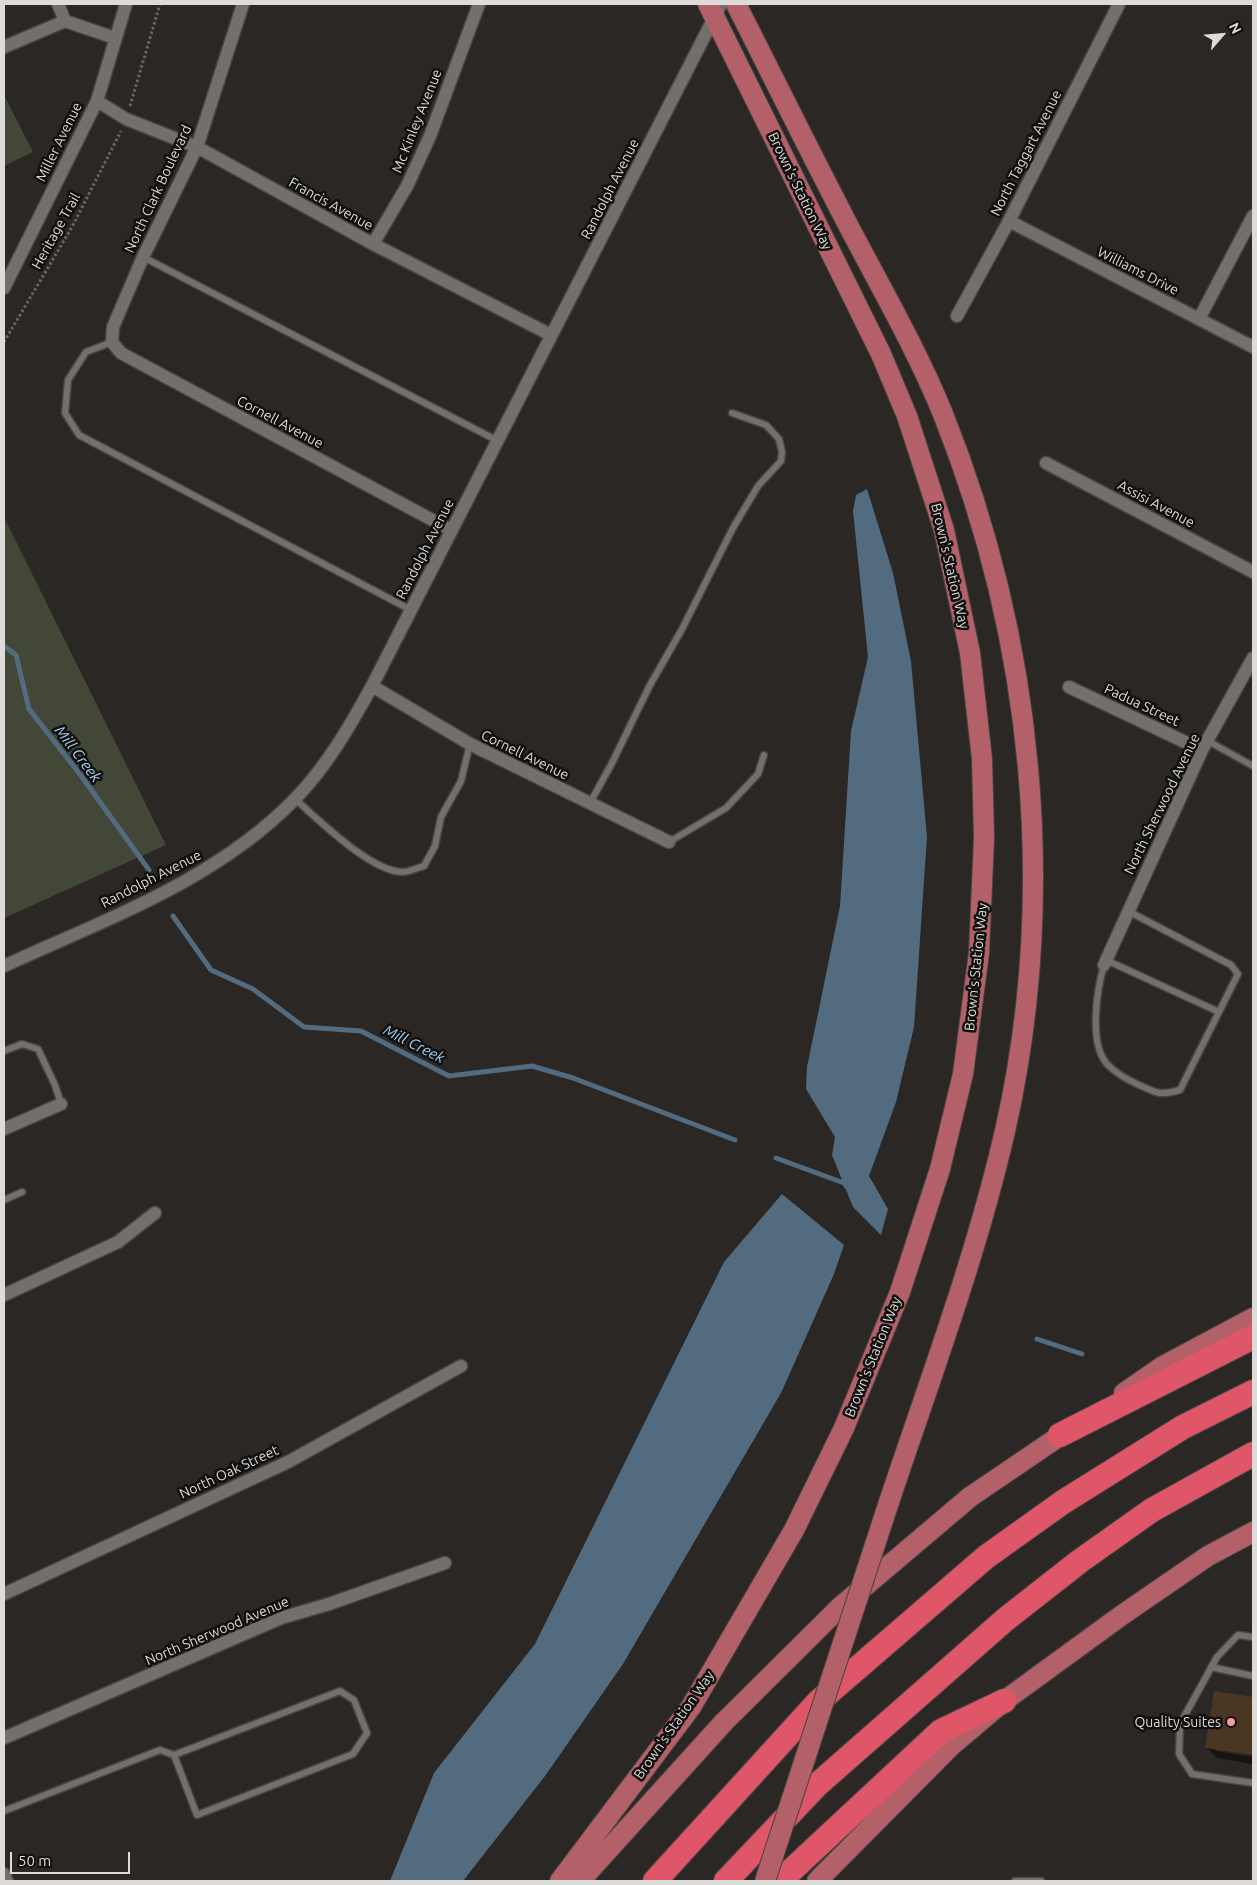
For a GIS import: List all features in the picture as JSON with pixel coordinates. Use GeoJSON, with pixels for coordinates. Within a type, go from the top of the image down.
{"type":"FeatureCollection","features":[{"type":"Feature","properties":{"kind":"highway"},"geometry":{"type":"LineString","coordinates":[[1060,1435],[1253,1337]]}},
{"type":"Feature","properties":{"kind":"highway"},"geometry":{"type":"LineString","coordinates":[[655,1881],[818,1702],[986,1557],[1063,1502],[1183,1427],[1253,1392]]}},
{"type":"Feature","properties":{"kind":"highway"},"geometry":{"type":"LineString","coordinates":[[726,1881],[818,1784],[1006,1619],[1080,1561],[1152,1510],[1253,1454]]}},
{"type":"Feature","properties":{"kind":"highway"},"geometry":{"type":"LineString","coordinates":[[780,1881],[942,1732],[1004,1701]]}},
{"type":"Feature","properties":{"kind":"main road","name":"Brown's Station Way"},"geometry":{"type":"LineString","coordinates":[[736,4],[908,339],[942,413],[982,524],[997,579],[1020,696],[1030,783],[1033,870],[1030,956],[1022,1031],[1006,1126],[975,1239],[765,1881]]}},
{"type":"Feature","properties":{"kind":"main road","name":"Brown's Station Way"},"geometry":{"type":"LineString","coordinates":[[560,1881],[691,1707],[790,1538],[844,1428],[900,1292],[940,1169],[963,1074],[979,953],[984,848],[982,759],[970,653],[944,530],[906,416],[881,354],[715,8]]}},
{"type":"Feature","properties":{"kind":"main road"},"geometry":{"type":"LineString","coordinates":[[580,1881],[724,1722],[839,1608],[970,1497],[1164,1366],[1253,1318]]}},
{"type":"Feature","properties":{"kind":"main road"},"geometry":{"type":"LineString","coordinates":[[817,1881],[952,1745],[1004,1701],[1192,1566],[1253,1532]]}},
{"type":"Feature","properties":{"kind":"street"},"geometry":{"type":"LineString","coordinates":[[58,4],[65,21]]}},
{"type":"Feature","properties":{"kind":"street","name":"Miller Avenue"},"geometry":{"type":"LineString","coordinates":[[4,288],[97,101],[126,4]]}},
{"type":"Feature","properties":{"kind":"street","name":"North Clark Boulevard"},"geometry":{"type":"LineString","coordinates":[[112,342],[113,327],[143,257],[197,147],[243,4]]}},
{"type":"Feature","properties":{"kind":"street","name":"Mc Kinley Avenue"},"geometry":{"type":"LineString","coordinates":[[373,244],[407,186],[430,136],[479,4]]}},
{"type":"Feature","properties":{"kind":"street","name":"North Taggart Avenue"},"geometry":{"type":"LineString","coordinates":[[957,316],[1119,4]]}},
{"type":"Feature","properties":{"kind":"street","name":"Randolph Avenue"},"geometry":{"type":"LineString","coordinates":[[4,966],[192,878],[236,850],[295,799],[339,742],[372,686],[498,441],[715,8]]}},
{"type":"Feature","properties":{"kind":"street"},"geometry":{"type":"LineString","coordinates":[[4,47],[65,21],[116,38]]}},
{"type":"Feature","properties":{"kind":"street","name":"Francis Avenue"},"geometry":{"type":"LineString","coordinates":[[97,101],[126,119],[197,147],[373,244],[551,335]]}},
{"type":"Feature","properties":{"kind":"street"},"geometry":{"type":"LineString","coordinates":[[1200,319],[1253,216]]}},
{"type":"Feature","properties":{"kind":"street","name":"Williams Drive"},"geometry":{"type":"LineString","coordinates":[[1008,221],[1253,348]]}},
{"type":"Feature","properties":{"kind":"street","name":"Cornell Avenue"},"geometry":{"type":"LineString","coordinates":[[112,342],[121,353],[451,530]]}},
{"type":"Feature","properties":{"kind":"street","name":"Assisi Avenue"},"geometry":{"type":"LineString","coordinates":[[1046,463],[1253,572]]}},
{"type":"Feature","properties":{"kind":"street","name":"North Sherwood Avenue"},"geometry":{"type":"LineString","coordinates":[[1105,963],[1205,746],[1253,658]]}},
{"type":"Feature","properties":{"kind":"street","name":"Cornell Avenue"},"geometry":{"type":"LineString","coordinates":[[372,686],[470,744],[669,842]]}},
{"type":"Feature","properties":{"kind":"street","name":"Padua Street"},"geometry":{"type":"LineString","coordinates":[[1069,687],[1205,746]]}},
{"type":"Feature","properties":{"kind":"street"},"geometry":{"type":"LineString","coordinates":[[4,1129],[61,1104]]}},
{"type":"Feature","properties":{"kind":"street"},"geometry":{"type":"LineString","coordinates":[[4,1294],[118,1242],[155,1213]]}},
{"type":"Feature","properties":{"kind":"street","name":"North Oak Street"},"geometry":{"type":"LineString","coordinates":[[4,1594],[288,1462],[461,1366]]}},
{"type":"Feature","properties":{"kind":"street","name":"North Sherwood Avenue"},"geometry":{"type":"LineString","coordinates":[[4,1738],[281,1618],[330,1604],[445,1563]]}},
{"type":"Feature","properties":{"kind":"street"},"geometry":{"type":"LineString","coordinates":[[4,1874],[7,1881]]}},
{"type":"Feature","properties":{"kind":"lane"},"geometry":{"type":"LineString","coordinates":[[143,257],[498,441]]}},
{"type":"Feature","properties":{"kind":"lane"},"geometry":{"type":"LineString","coordinates":[[112,342],[86,352],[68,380],[65,414],[79,435],[411,610]]}},
{"type":"Feature","properties":{"kind":"lane"},"geometry":{"type":"LineString","coordinates":[[590,803],[612,764],[650,685],[681,631],[733,528],[758,486],[781,461],[782,452],[779,439],[766,425],[732,413]]}},
{"type":"Feature","properties":{"kind":"lane"},"geometry":{"type":"LineString","coordinates":[[295,799],[337,837],[384,869],[403,872],[424,866],[435,846],[441,817],[461,781],[470,744]]}},
{"type":"Feature","properties":{"kind":"lane"},"geometry":{"type":"LineString","coordinates":[[1205,746],[1253,766]]}},
{"type":"Feature","properties":{"kind":"lane"},"geometry":{"type":"LineString","coordinates":[[669,842],[726,808],[758,774],[764,755]]}},
{"type":"Feature","properties":{"kind":"lane"},"geometry":{"type":"LineString","coordinates":[[1128,911],[1231,965],[1238,974],[1219,1012],[1180,1090],[1162,1095],[1132,1082],[1107,1065],[1100,1050],[1097,1025],[1097,990],[1105,963],[1219,1012]]}},
{"type":"Feature","properties":{"kind":"lane"},"geometry":{"type":"LineString","coordinates":[[4,1051],[22,1044],[38,1049],[55,1085],[61,1104]]}},
{"type":"Feature","properties":{"kind":"lane"},"geometry":{"type":"LineString","coordinates":[[4,1200],[22,1192]]}},
{"type":"Feature","properties":{"kind":"lane"},"geometry":{"type":"LineString","coordinates":[[1253,1637],[1238,1635],[1217,1657],[1180,1724],[1178,1754],[1192,1774],[1253,1783]]}},
{"type":"Feature","properties":{"kind":"lane"},"geometry":{"type":"LineString","coordinates":[[1211,1667],[1253,1676]]}},
{"type":"Feature","properties":{"kind":"lane"},"geometry":{"type":"LineString","coordinates":[[4,1811],[160,1750],[174,1756],[340,1691],[354,1700],[367,1733],[353,1754],[197,1815],[174,1756]]}},
{"type":"Feature","properties":{"kind":"lane"},"geometry":{"type":"LineString","coordinates":[[1014,1881],[1041,1881]]}},
{"type":"Feature","properties":{"kind":"path"},"geometry":{"type":"LineString","coordinates":[[130,109],[160,4]]}},
{"type":"Feature","properties":{"kind":"path","name":"Heritage Trail"},"geometry":{"type":"LineString","coordinates":[[4,342],[72,227],[123,128]]}},
{"type":"Feature","properties":{"kind":"green space"},"geometry":{"type":"Polygon","coordinates":[[[4,95],[33,152],[4,166],[4,95]]]}},
{"type":"Feature","properties":{"kind":"green space"},"geometry":{"type":"Polygon","coordinates":[[[4,517],[166,845],[4,918],[4,517]]]}},
{"type":"Feature","properties":{"kind":"water"},"geometry":{"type":"Polygon","coordinates":[[[867,489],[893,573],[911,661],[927,837],[914,1027],[896,1102],[869,1176],[888,1209],[881,1235],[853,1207],[832,1155],[835,1137],[806,1089],[807,1067],[840,906],[851,731],[868,657],[853,511],[856,495],[867,489]]]}},
{"type":"Feature","properties":{"kind":"water"},"geometry":{"type":"Polygon","coordinates":[[[782,1194],[844,1245],[834,1274],[781,1393],[623,1664],[545,1776],[463,1881],[390,1881],[434,1773],[535,1644],[724,1262],[782,1194]]]}},
{"type":"Feature","properties":{"kind":"building","name":"Quality Suites"},"geometry":{"type":"Polygon","coordinates":[[[1214,1691],[1253,1697],[1253,1755],[1205,1748],[1214,1691]]]}},
{"type":"Feature","properties":{"kind":"waterway","name":"Mill Creek"},"geometry":{"type":"LineString","coordinates":[[4,646],[16,655],[29,709],[82,777],[149,870]]}},
{"type":"Feature","properties":{"kind":"waterway","name":"Mill Creek"},"geometry":{"type":"LineString","coordinates":[[173,916],[211,970],[253,989],[304,1027],[361,1031],[449,1076],[532,1066],[573,1078],[735,1140]]}},
{"type":"Feature","properties":{"kind":"waterway","name":"Mill Creek"},"geometry":{"type":"LineString","coordinates":[[776,1158],[844,1183],[847,1187]]}},
{"type":"Feature","properties":{"kind":"waterway","name":"Mill Creek"},"geometry":{"type":"LineString","coordinates":[[1037,1339],[1082,1354]]}},
{"type":"Feature","properties":{"kind":"place","name":"Quality Suites"},"geometry":{"type":"Point","coordinates":[1231,1722]}}]}
